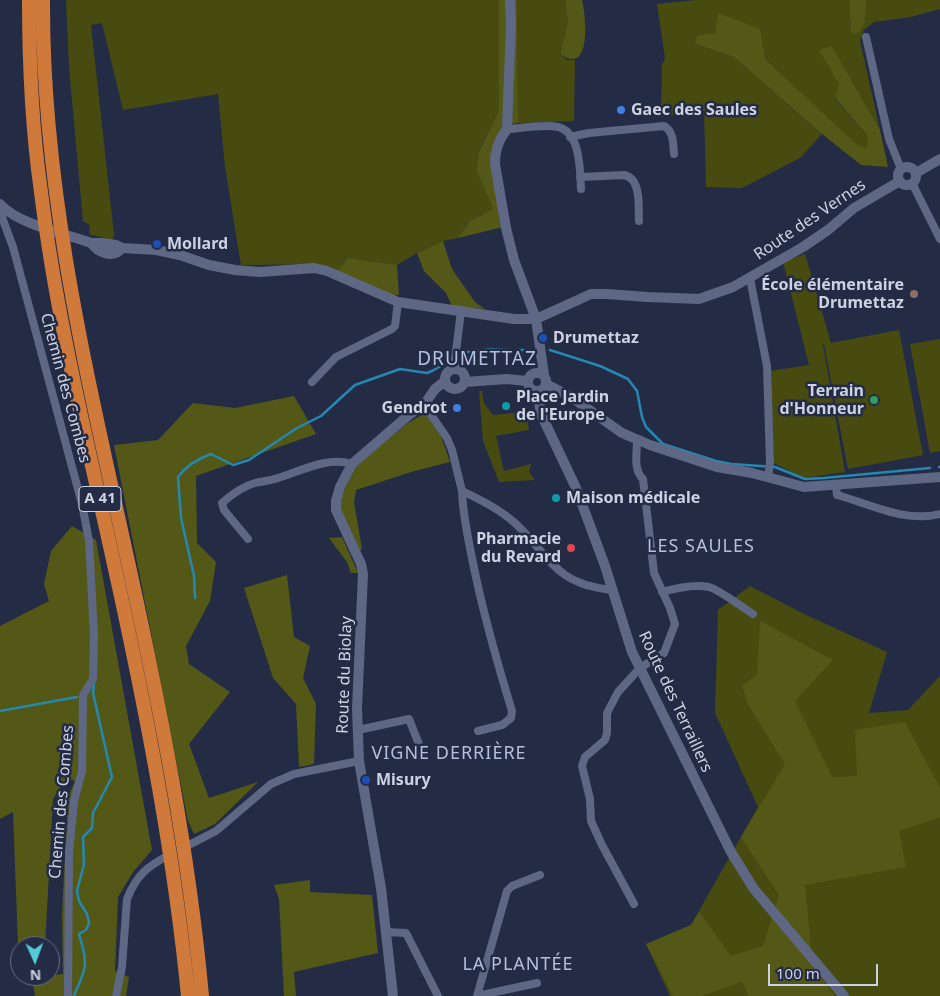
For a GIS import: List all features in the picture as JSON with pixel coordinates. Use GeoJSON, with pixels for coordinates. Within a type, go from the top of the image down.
{"type":"FeatureCollection","features":[{"type":"Feature","properties":{"kind":"highway","name":"A 41"},"geometry":{"type":"LineString","coordinates":[[29,0],[33,114],[40,192],[62,320],[123,603],[155,767],[174,884],[188,996]]}},
{"type":"Feature","properties":{"kind":"highway","name":"A 41"},"geometry":{"type":"LineString","coordinates":[[43,0],[47,116],[62,238],[84,362],[131,575],[168,758],[186,870],[202,996]]}},
{"type":"Feature","properties":{"kind":"street"},"geometry":{"type":"LineString","coordinates":[[510,0],[511,24],[507,128],[557,127],[564,130],[570,136],[578,154],[581,189]]}},
{"type":"Feature","properties":{"kind":"street"},"geometry":{"type":"LineString","coordinates":[[866,37],[889,139],[901,168],[898,176],[904,184],[912,183],[916,179],[916,173],[910,167],[901,168]]}},
{"type":"Feature","properties":{"kind":"street"},"geometry":{"type":"LineString","coordinates":[[570,136],[664,126],[671,133],[674,154]]}},
{"type":"Feature","properties":{"kind":"street","name":"Route des Terraillers"},"geometry":{"type":"LineString","coordinates":[[507,128],[498,141],[495,164],[506,228],[514,260],[536,319],[541,356],[537,383],[541,414],[576,488],[605,566],[628,641],[731,852],[754,889],[844,996]]}},
{"type":"Feature","properties":{"kind":"street"},"geometry":{"type":"LineString","coordinates":[[916,173],[940,159]]}},
{"type":"Feature","properties":{"kind":"street"},"geometry":{"type":"LineString","coordinates":[[580,177],[629,176],[634,180],[636,186],[639,222]]}},
{"type":"Feature","properties":{"kind":"street","name":"Route des Vernes"},"geometry":{"type":"LineString","coordinates":[[536,319],[591,294],[698,298],[733,287],[794,251],[836,219],[900,181]]}},
{"type":"Feature","properties":{"kind":"street"},"geometry":{"type":"LineString","coordinates":[[912,183],[940,239]]}},
{"type":"Feature","properties":{"kind":"street"},"geometry":{"type":"LineString","coordinates":[[1,205],[7,212],[25,221],[91,243],[96,250],[103,253],[114,254],[122,248],[156,250],[180,255],[209,265],[260,272],[314,268],[327,271],[398,302],[514,319],[536,319]]}},
{"type":"Feature","properties":{"kind":"street","name":"Chemin des Combes"},"geometry":{"type":"LineString","coordinates":[[1,205],[3,220],[14,247],[82,504],[89,541],[94,635],[93,679],[83,694],[82,770],[74,801],[69,852],[68,996]]}},
{"type":"Feature","properties":{"kind":"street"},"geometry":{"type":"LineString","coordinates":[[750,278],[768,366],[769,470]]}},
{"type":"Feature","properties":{"kind":"street"},"geometry":{"type":"LineString","coordinates":[[312,382],[336,357],[396,326],[398,302]]}},
{"type":"Feature","properties":{"kind":"street"},"geometry":{"type":"LineString","coordinates":[[454,368],[461,311]]}},
{"type":"Feature","properties":{"kind":"street"},"geometry":{"type":"LineString","coordinates":[[454,368],[462,372],[465,380]]}},
{"type":"Feature","properties":{"kind":"street"},"geometry":{"type":"LineString","coordinates":[[454,368],[446,373],[446,384],[457,389],[460,388],[465,380]]}},
{"type":"Feature","properties":{"kind":"street"},"geometry":{"type":"LineString","coordinates":[[465,380],[507,379],[537,383],[557,389],[617,430],[637,440],[717,467],[769,470],[804,487],[940,476]]}},
{"type":"Feature","properties":{"kind":"street","name":"Route du Biolay"},"geometry":{"type":"LineString","coordinates":[[393,996],[381,888],[359,761],[357,709],[363,574],[361,564],[339,519],[336,501],[340,487],[352,464],[446,384]]}},
{"type":"Feature","properties":{"kind":"street"},"geometry":{"type":"LineString","coordinates":[[427,401],[452,450],[462,491],[465,522],[480,595],[512,712],[511,718],[502,725],[478,731]]}},
{"type":"Feature","properties":{"kind":"street"},"geometry":{"type":"LineString","coordinates":[[634,904],[591,821],[590,799],[582,766],[585,758],[605,740],[607,713],[618,692],[640,668],[664,653],[675,624],[654,573],[644,479],[639,475],[636,468],[637,440]]}},
{"type":"Feature","properties":{"kind":"street"},"geometry":{"type":"LineString","coordinates":[[248,539],[224,510],[222,503],[226,500],[245,487],[276,479],[314,465],[346,462],[352,464]]}},
{"type":"Feature","properties":{"kind":"street"},"geometry":{"type":"LineString","coordinates":[[836,485],[837,495],[895,513],[909,516],[940,514]]}},
{"type":"Feature","properties":{"kind":"street"},"geometry":{"type":"LineString","coordinates":[[462,491],[494,507],[514,522],[546,558],[566,576],[586,586],[612,590]]}},
{"type":"Feature","properties":{"kind":"street"},"geometry":{"type":"LineString","coordinates":[[662,592],[698,586],[711,587],[753,614]]}},
{"type":"Feature","properties":{"kind":"street"},"geometry":{"type":"LineString","coordinates":[[358,730],[409,719],[424,757]]}},
{"type":"Feature","properties":{"kind":"street"},"geometry":{"type":"LineString","coordinates":[[116,996],[122,967],[127,898],[140,874],[152,863],[216,832],[270,784],[294,774],[359,761]]}},
{"type":"Feature","properties":{"kind":"street"},"geometry":{"type":"LineString","coordinates":[[537,983],[477,996],[507,890],[512,886],[540,875]]}},
{"type":"Feature","properties":{"kind":"street"},"geometry":{"type":"LineString","coordinates":[[386,932],[406,933],[438,996]]}},
{"type":"Feature","properties":{"kind":"green space"},"geometry":{"type":"Polygon","coordinates":[[[66,0],[499,0],[499,110],[479,152],[476,168],[493,209],[470,221],[458,238],[443,241],[397,265],[348,258],[337,272],[318,264],[241,265],[225,167],[218,94],[123,110],[102,23],[91,25],[114,235],[112,240],[89,234],[90,225],[83,221],[69,67],[66,0]]]}},
{"type":"Feature","properties":{"kind":"green space"},"geometry":{"type":"Polygon","coordinates":[[[499,0],[517,0],[518,123],[503,125],[491,151],[503,227],[458,238],[470,221],[493,209],[476,169],[479,152],[499,110],[499,0]]]}},
{"type":"Feature","properties":{"kind":"green space"},"geometry":{"type":"Polygon","coordinates":[[[517,0],[565,0],[568,22],[560,54],[567,60],[575,60],[574,121],[518,123],[517,0]]]}},
{"type":"Feature","properties":{"kind":"green space"},"geometry":{"type":"Polygon","coordinates":[[[565,0],[582,0],[585,30],[582,51],[578,58],[570,59],[560,54],[568,22],[565,0]]]}},
{"type":"Feature","properties":{"kind":"green space"},"geometry":{"type":"Polygon","coordinates":[[[696,0],[849,0],[851,32],[866,20],[866,0],[940,0],[940,9],[911,17],[874,22],[864,30],[860,41],[880,130],[832,46],[839,84],[835,99],[868,136],[868,148],[857,146],[766,60],[760,29],[715,34],[695,44],[734,57],[822,134],[800,158],[742,188],[706,187],[704,111],[661,117],[662,65],[665,58],[657,4],[696,0]]]}},
{"type":"Feature","properties":{"kind":"green space"},"geometry":{"type":"Polygon","coordinates":[[[849,0],[866,0],[864,24],[855,34],[851,32],[849,0]]]}},
{"type":"Feature","properties":{"kind":"green space"},"geometry":{"type":"Polygon","coordinates":[[[718,13],[760,29],[766,60],[857,145],[867,148],[868,136],[835,98],[839,84],[819,50],[832,46],[880,130],[888,167],[861,165],[822,134],[734,57],[695,44],[698,35],[715,34],[718,13]]]}},
{"type":"Feature","properties":{"kind":"green space"},"geometry":{"type":"Polygon","coordinates":[[[443,241],[452,269],[475,302],[485,309],[452,306],[446,293],[424,271],[417,253],[443,241]]]}},
{"type":"Feature","properties":{"kind":"green space"},"geometry":{"type":"Polygon","coordinates":[[[805,254],[831,343],[899,330],[923,455],[848,469],[824,344],[845,472],[803,478],[774,463],[770,371],[809,365],[783,262],[805,254]]]}},
{"type":"Feature","properties":{"kind":"green space"},"geometry":{"type":"Polygon","coordinates":[[[348,258],[397,265],[399,295],[390,295],[337,272],[348,258]]]}},
{"type":"Feature","properties":{"kind":"green space"},"geometry":{"type":"Polygon","coordinates":[[[940,339],[940,451],[930,453],[910,344],[940,339]]]}},
{"type":"Feature","properties":{"kind":"green space"},"geometry":{"type":"Polygon","coordinates":[[[479,391],[482,391],[484,403],[493,415],[526,412],[529,430],[496,436],[504,471],[531,464],[529,472],[535,480],[499,482],[483,441],[479,391]]]}},
{"type":"Feature","properties":{"kind":"green space"},"geometry":{"type":"Polygon","coordinates":[[[294,396],[316,434],[196,476],[197,543],[216,562],[210,601],[186,646],[189,664],[230,692],[189,744],[209,798],[258,782],[215,824],[194,834],[188,821],[114,445],[158,440],[193,403],[235,408],[294,396]]]}},
{"type":"Feature","properties":{"kind":"green space"},"geometry":{"type":"Polygon","coordinates":[[[425,413],[441,436],[450,462],[411,472],[356,490],[354,502],[362,549],[358,551],[341,514],[340,502],[346,486],[357,465],[408,423],[425,413]]]}},
{"type":"Feature","properties":{"kind":"green space"},"geometry":{"type":"Polygon","coordinates":[[[72,526],[96,540],[152,850],[133,872],[118,897],[115,971],[129,977],[126,996],[35,996],[33,986],[60,986],[60,974],[63,974],[62,915],[68,797],[75,781],[67,778],[53,799],[46,936],[18,936],[13,812],[0,819],[0,626],[49,601],[44,584],[51,551],[72,526]]]}},
{"type":"Feature","properties":{"kind":"green space"},"geometry":{"type":"Polygon","coordinates":[[[342,537],[358,573],[351,573],[347,562],[329,538],[342,537]]]}},
{"type":"Feature","properties":{"kind":"green space"},"geometry":{"type":"Polygon","coordinates":[[[287,575],[294,637],[310,646],[303,678],[316,704],[314,764],[299,767],[296,704],[273,678],[244,588],[287,575]]]}},
{"type":"Feature","properties":{"kind":"green space"},"geometry":{"type":"Polygon","coordinates":[[[750,586],[804,614],[887,652],[869,713],[908,710],[940,676],[940,996],[670,996],[646,944],[691,925],[758,807],[715,713],[718,610],[750,586]]]}},
{"type":"Feature","properties":{"kind":"green space"},"geometry":{"type":"Polygon","coordinates":[[[760,621],[833,660],[795,701],[832,777],[857,776],[855,730],[905,722],[940,788],[940,817],[899,831],[906,867],[805,885],[813,968],[835,996],[749,996],[742,982],[701,996],[673,996],[646,944],[691,925],[699,912],[731,956],[763,946],[779,895],[741,837],[785,764],[748,704],[742,686],[757,675],[760,621]]]}},
{"type":"Feature","properties":{"kind":"green space"},"geometry":{"type":"Polygon","coordinates":[[[310,880],[310,892],[372,895],[378,953],[294,972],[296,996],[284,996],[279,899],[274,885],[310,880]]]}},
{"type":"Feature","properties":{"kind":"waterway"},"geometry":{"type":"LineString","coordinates":[[462,353],[491,349],[508,350]]}},
{"type":"Feature","properties":{"kind":"waterway"},"geometry":{"type":"LineString","coordinates":[[517,350],[527,350]]}},
{"type":"Feature","properties":{"kind":"waterway"},"geometry":{"type":"LineString","coordinates":[[550,350],[600,366],[628,379],[637,391],[646,427],[663,444],[716,461],[775,467],[805,479],[930,468]]}},
{"type":"Feature","properties":{"kind":"waterway"},"geometry":{"type":"LineString","coordinates":[[195,598],[194,576],[181,518],[178,477],[185,469],[197,460],[211,454],[233,465],[249,460],[297,428],[321,416],[355,385],[400,369],[427,373],[448,362]]}},
{"type":"Feature","properties":{"kind":"waterway"},"geometry":{"type":"LineString","coordinates":[[74,996],[85,966],[84,952],[79,934],[86,930],[89,923],[87,914],[79,901],[77,891],[84,864],[83,837],[92,828],[93,813],[112,777],[93,693],[94,685]]}},
{"type":"Feature","properties":{"kind":"waterway"},"geometry":{"type":"LineString","coordinates":[[0,711],[77,697]]}},
{"type":"Feature","properties":{"kind":"place","name":"Gaec des Saules"},"geometry":{"type":"Point","coordinates":[621,110]}},
{"type":"Feature","properties":{"kind":"place","name":"Mollard"},"geometry":{"type":"Point","coordinates":[157,244]}},
{"type":"Feature","properties":{"kind":"place","name":"École élémentaire Drumettaz"},"geometry":{"type":"Point","coordinates":[914,294]}},
{"type":"Feature","properties":{"kind":"place","name":"Drumettaz"},"geometry":{"type":"Point","coordinates":[543,338]}},
{"type":"Feature","properties":{"kind":"place","name":"Terrain d'Honneur"},"geometry":{"type":"Point","coordinates":[874,400]}},
{"type":"Feature","properties":{"kind":"place","name":"Place Jardin de l'Europe"},"geometry":{"type":"Point","coordinates":[506,406]}},
{"type":"Feature","properties":{"kind":"place","name":"Gendrot"},"geometry":{"type":"Point","coordinates":[457,408]}},
{"type":"Feature","properties":{"kind":"place","name":"Maison médicale"},"geometry":{"type":"Point","coordinates":[556,498]}},
{"type":"Feature","properties":{"kind":"place","name":"Pharmacie du Revard"},"geometry":{"type":"Point","coordinates":[571,548]}},
{"type":"Feature","properties":{"kind":"place","name":"Misury"},"geometry":{"type":"Point","coordinates":[366,780]}},
{"type":"Feature","properties":{"kind":"district","name":"DRUMETTAZ"},"geometry":{"type":"Point","coordinates":[477,360]}},
{"type":"Feature","properties":{"kind":"district","name":"LES SAULES"},"geometry":{"type":"Point","coordinates":[701,547]}},
{"type":"Feature","properties":{"kind":"district","name":"VIGNE DERRIÈRE"},"geometry":{"type":"Point","coordinates":[449,754]}},
{"type":"Feature","properties":{"kind":"district","name":"LA PLANTÉE"},"geometry":{"type":"Point","coordinates":[518,965]}}]}
